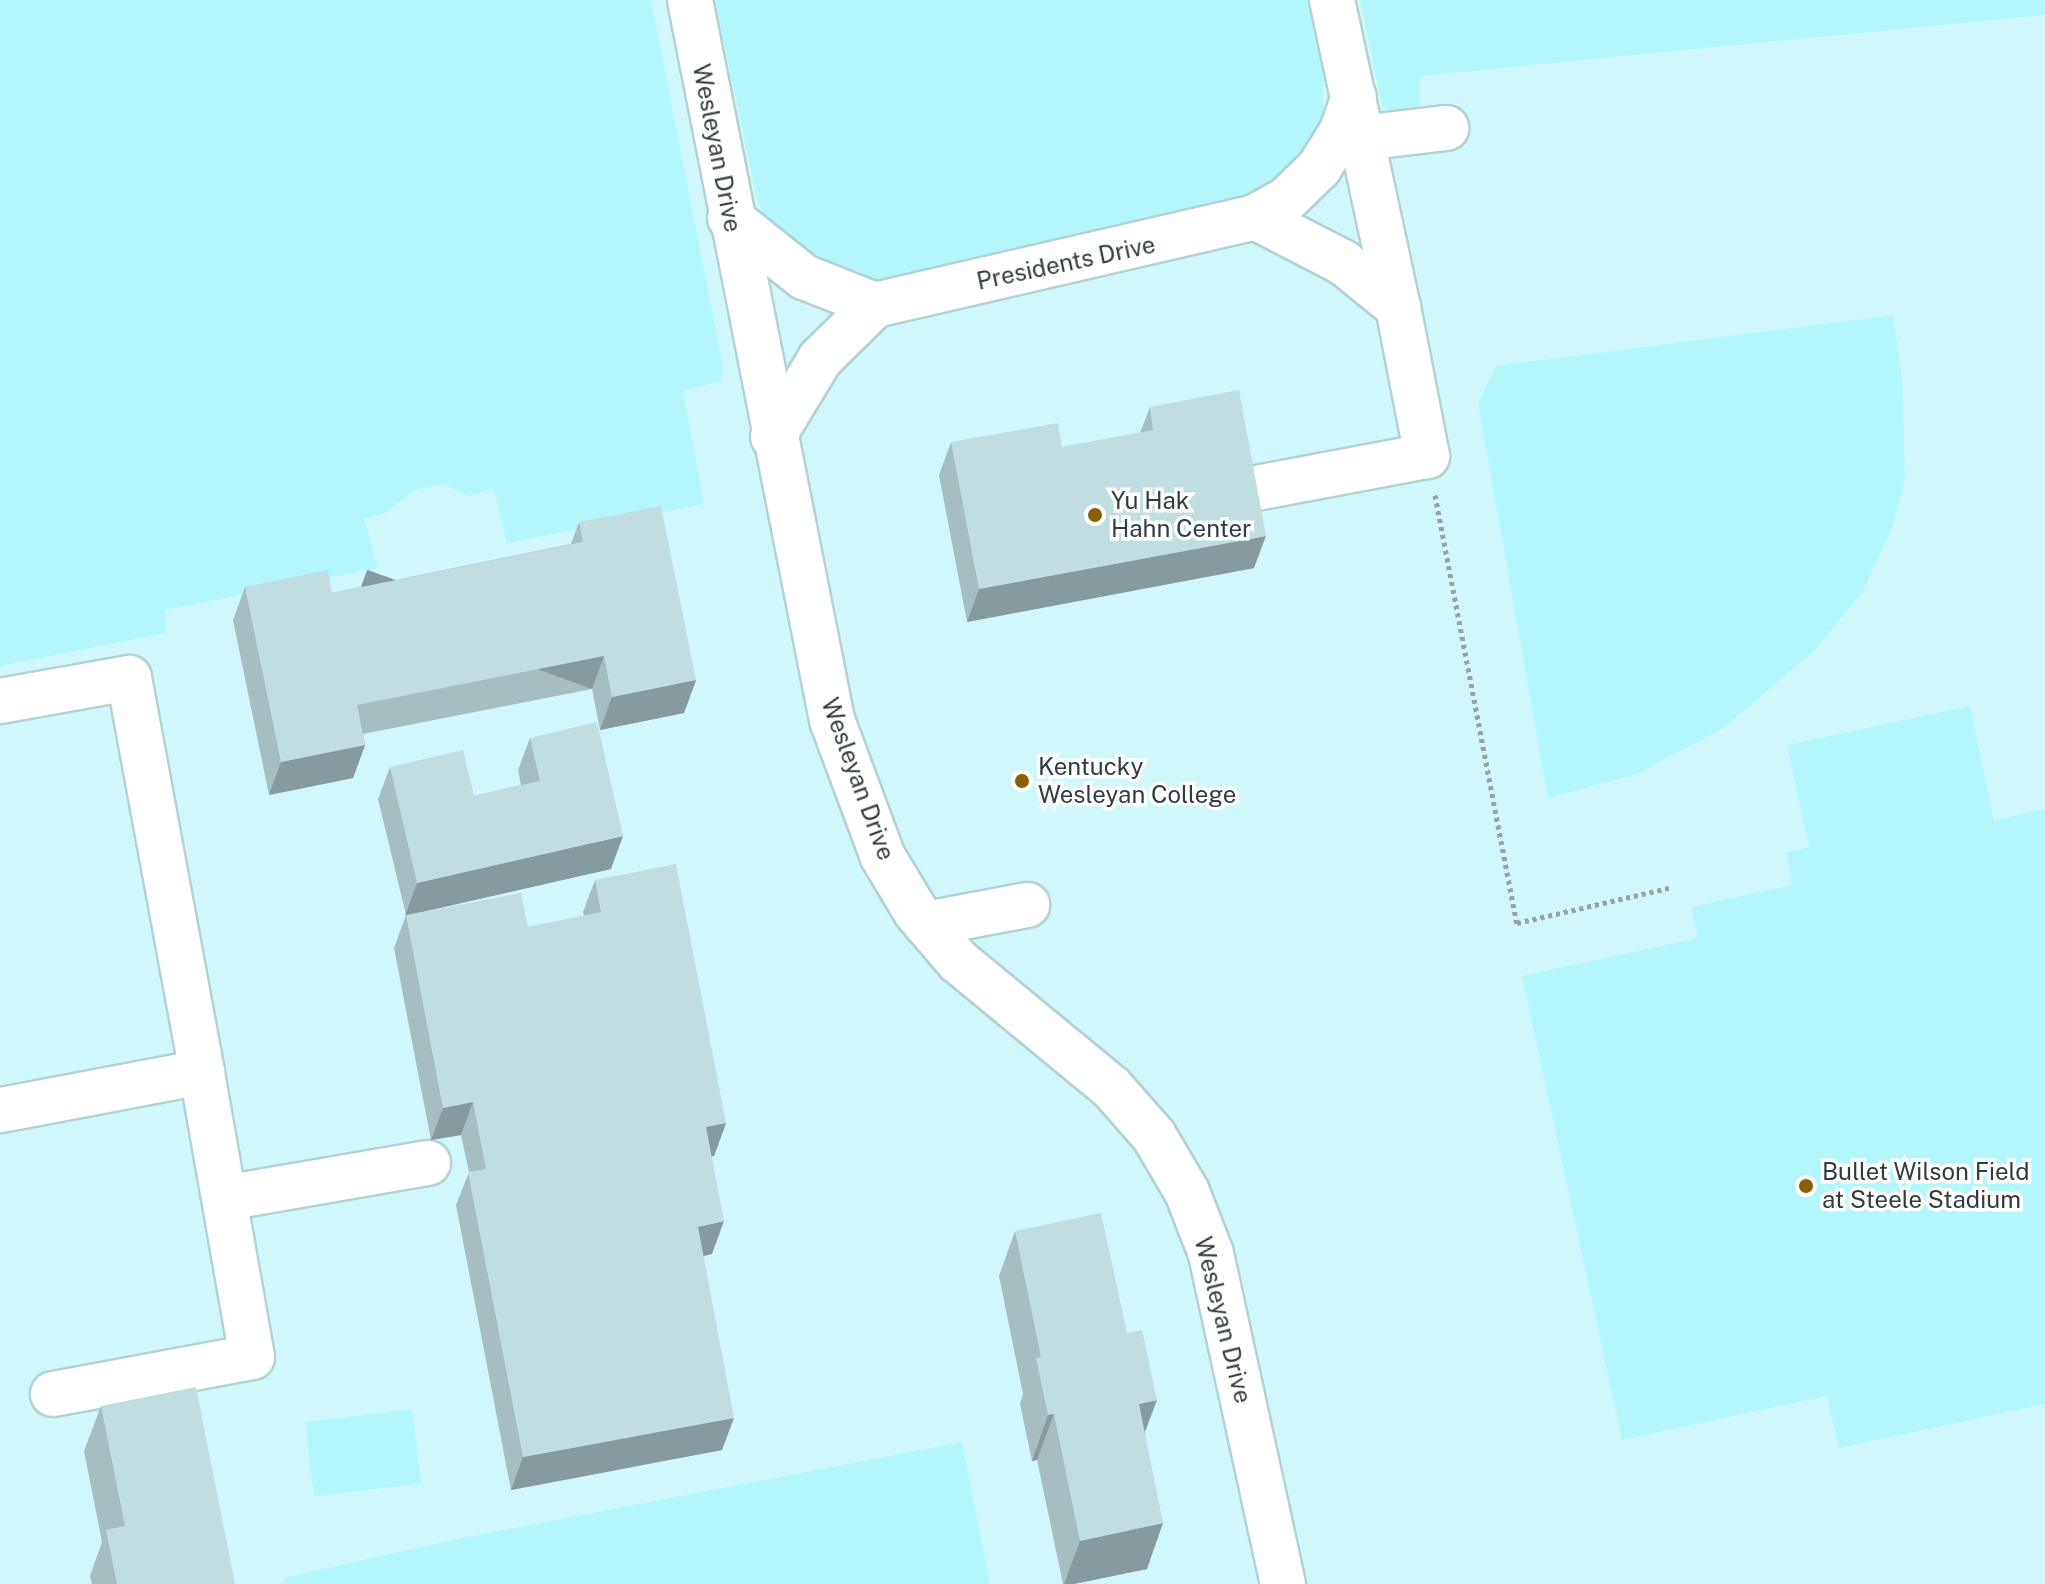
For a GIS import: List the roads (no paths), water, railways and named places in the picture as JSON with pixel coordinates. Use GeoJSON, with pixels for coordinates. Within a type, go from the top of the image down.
{"type":"FeatureCollection","features":[{"type":"Feature","properties":{"kind":"street","name":"Wesleyan Drive"},"geometry":{"type":"LineString","coordinates":[[690,0],[773,437],[832,720],[883,857],[926,924],[958,961],[1111,1087],[1154,1136],[1187,1192],[1213,1265],[1283,1584]]}},
{"type":"Feature","properties":{"kind":"street"},"geometry":{"type":"LineString","coordinates":[[1256,488],[1427,456],[1332,0]]}},
{"type":"Feature","properties":{"kind":"street"},"geometry":{"type":"LineString","coordinates":[[1358,117],[1446,128]]}},
{"type":"Feature","properties":{"kind":"street","name":"Presidents Drive"},"geometry":{"type":"LineString","coordinates":[[875,305],[1214,230],[1255,217],[1286,200],[1319,168],[1342,131],[1358,117]]}},
{"type":"Feature","properties":{"kind":"street"},"geometry":{"type":"LineString","coordinates":[[1255,217],[1344,263],[1398,307]]}},
{"type":"Feature","properties":{"kind":"street"},"geometry":{"type":"LineString","coordinates":[[730,218],[804,277],[875,305],[820,359],[773,437]]}},
{"type":"Feature","properties":{"kind":"street"},"geometry":{"type":"LineString","coordinates":[[0,701],[129,678],[252,1357],[53,1394]]}},
{"type":"Feature","properties":{"kind":"street"},"geometry":{"type":"LineString","coordinates":[[926,924],[1027,905]]}},
{"type":"Feature","properties":{"kind":"street"},"geometry":{"type":"LineString","coordinates":[[0,1110],[202,1072]]}},
{"type":"Feature","properties":{"kind":"street"},"geometry":{"type":"LineString","coordinates":[[225,1198],[428,1163]]}},
{"type":"Feature","properties":{"kind":"place","name":"Yu Hak Hahn Center"},"geometry":{"type":"Point","coordinates":[1095,515]}},
{"type":"Feature","properties":{"kind":"place","name":"Kentucky Wesleyan College"},"geometry":{"type":"Point","coordinates":[1022,781]}},
{"type":"Feature","properties":{"kind":"place","name":"Bullet Wilson Field at Steele Stadium"},"geometry":{"type":"Point","coordinates":[1806,1186]}}]}
